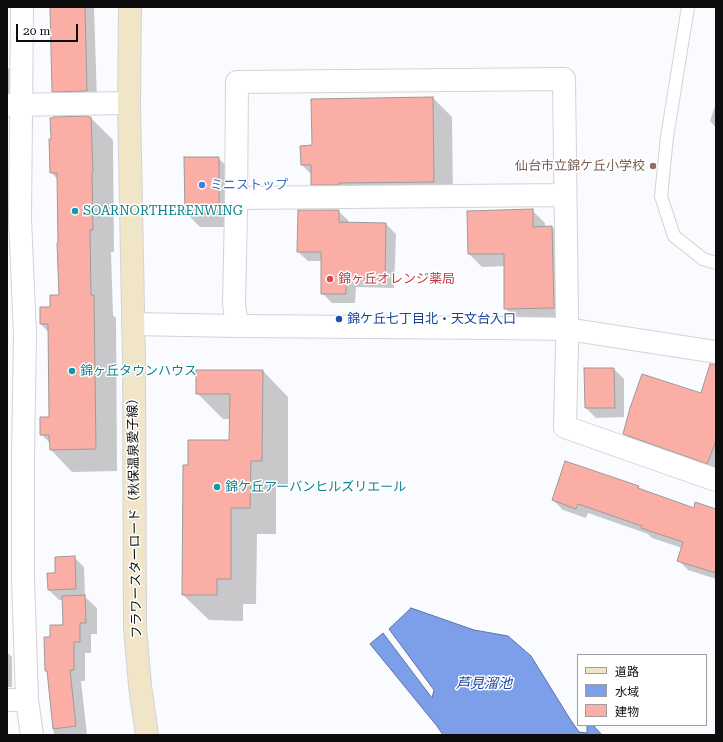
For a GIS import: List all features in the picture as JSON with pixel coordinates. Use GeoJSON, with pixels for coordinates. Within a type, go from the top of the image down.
{"type":"FeatureCollection","features":[{"type":"Feature","properties":{"kind":"main road","name":"フラワースターロード（秋保温泉愛子線）"},"geometry":{"type":"LineString","coordinates":[[130,7],[129,103],[133,324],[135,628],[140,686],[147,735]]}},
{"type":"Feature","properties":{"kind":"street"},"geometry":{"type":"LineString","coordinates":[[22,7],[14,105],[16,336],[15,578],[17,700],[32,735]]}},
{"type":"Feature","properties":{"kind":"street"},"geometry":{"type":"LineString","coordinates":[[237,326],[234,304],[237,82],[564,79],[567,330],[565,427],[716,480]]}},
{"type":"Feature","properties":{"kind":"street"},"geometry":{"type":"LineString","coordinates":[[14,105],[129,103]]}},
{"type":"Feature","properties":{"kind":"street"},"geometry":{"type":"LineString","coordinates":[[236,198],[565,195]]}},
{"type":"Feature","properties":{"kind":"street"},"geometry":{"type":"LineString","coordinates":[[133,324],[567,330],[716,352]]}},
{"type":"Feature","properties":{"kind":"lane"},"geometry":{"type":"LineString","coordinates":[[688,7],[667,137],[661,196],[674,236],[703,259],[716,263]]}},
{"type":"Feature","properties":{"kind":"water","name":"芦見溜池"},"geometry":{"type":"Polygon","coordinates":[[[411,608],[474,630],[508,636],[531,656],[579,732],[587,733],[587,726],[594,726],[602,735],[443,735],[370,644],[383,633],[432,698],[434,690],[389,629],[411,608]]]}},
{"type":"Feature","properties":{"kind":"building"},"geometry":{"type":"Polygon","coordinates":[[[50,7],[85,7],[87,91],[52,92],[50,7]]]}},
{"type":"Feature","properties":{"kind":"building"},"geometry":{"type":"Polygon","coordinates":[[[433,97],[434,182],[339,183],[339,185],[311,185],[311,165],[301,165],[300,146],[312,145],[311,99],[433,97]]]}},
{"type":"Feature","properties":{"kind":"building"},"geometry":{"type":"Polygon","coordinates":[[[91,117],[93,172],[93,230],[90,230],[91,295],[94,295],[96,449],[50,450],[49,435],[40,435],[40,417],[49,417],[48,324],[40,324],[40,307],[50,307],[50,295],[59,295],[57,173],[50,173],[50,118],[91,117]]]}},
{"type":"Feature","properties":{"kind":"building","name":"ミニストップ"},"geometry":{"type":"Polygon","coordinates":[[[184,157],[219,157],[219,213],[185,213],[184,157]]]}},
{"type":"Feature","properties":{"kind":"building"},"geometry":{"type":"Polygon","coordinates":[[[533,209],[533,227],[552,226],[554,308],[504,309],[504,254],[468,254],[467,211],[533,209]]]}},
{"type":"Feature","properties":{"kind":"building"},"geometry":{"type":"Polygon","coordinates":[[[298,210],[339,210],[339,222],[386,223],[385,279],[346,278],[346,294],[321,294],[321,252],[297,252],[298,210]]]}},
{"type":"Feature","properties":{"kind":"building"},"geometry":{"type":"Polygon","coordinates":[[[710,364],[716,364],[716,441],[707,464],[623,434],[642,374],[701,393],[710,364]]]}},
{"type":"Feature","properties":{"kind":"building"},"geometry":{"type":"Polygon","coordinates":[[[584,368],[614,368],[615,408],[585,408],[584,368]]]}},
{"type":"Feature","properties":{"kind":"building","name":"錦ケ丘アーバンヒルズリエール"},"geometry":{"type":"Polygon","coordinates":[[[196,370],[263,370],[262,461],[251,461],[250,508],[231,508],[231,579],[217,579],[217,595],[182,595],[183,465],[188,465],[188,440],[229,440],[230,394],[196,394],[196,370]]]}},
{"type":"Feature","properties":{"kind":"building"},"geometry":{"type":"Polygon","coordinates":[[[565,461],[639,486],[638,488],[694,508],[695,502],[716,509],[716,573],[677,561],[683,542],[578,504],[576,509],[552,500],[565,461]]]}},
{"type":"Feature","properties":{"kind":"building"},"geometry":{"type":"Polygon","coordinates":[[[75,556],[76,589],[48,590],[47,573],[55,573],[55,557],[75,556]]]}},
{"type":"Feature","properties":{"kind":"building"},"geometry":{"type":"Polygon","coordinates":[[[85,595],[86,623],[80,623],[80,642],[74,642],[74,670],[70,670],[76,726],[53,729],[47,671],[45,671],[44,637],[50,637],[50,625],[63,625],[62,596],[85,595]]]}},
{"type":"Feature","properties":{"kind":"place","name":"仙台市立錦ケ丘小学校"},"geometry":{"type":"Point","coordinates":[653,166]}},
{"type":"Feature","properties":{"kind":"place","name":"ミニストップ"},"geometry":{"type":"Point","coordinates":[202,185]}},
{"type":"Feature","properties":{"kind":"place","name":"SOARNORTHERENWING"},"geometry":{"type":"Point","coordinates":[75,211]}},
{"type":"Feature","properties":{"kind":"place","name":"錦ヶ丘オレンジ薬局"},"geometry":{"type":"Point","coordinates":[330,279]}},
{"type":"Feature","properties":{"kind":"place","name":"錦ケ丘七丁目北・天文台入口"},"geometry":{"type":"Point","coordinates":[339,319]}},
{"type":"Feature","properties":{"kind":"place","name":"錦ヶ丘タウンハウス"},"geometry":{"type":"Point","coordinates":[72,371]}},
{"type":"Feature","properties":{"kind":"place","name":"錦ケ丘アーバンヒルズリエール"},"geometry":{"type":"Point","coordinates":[217,487]}}]}
